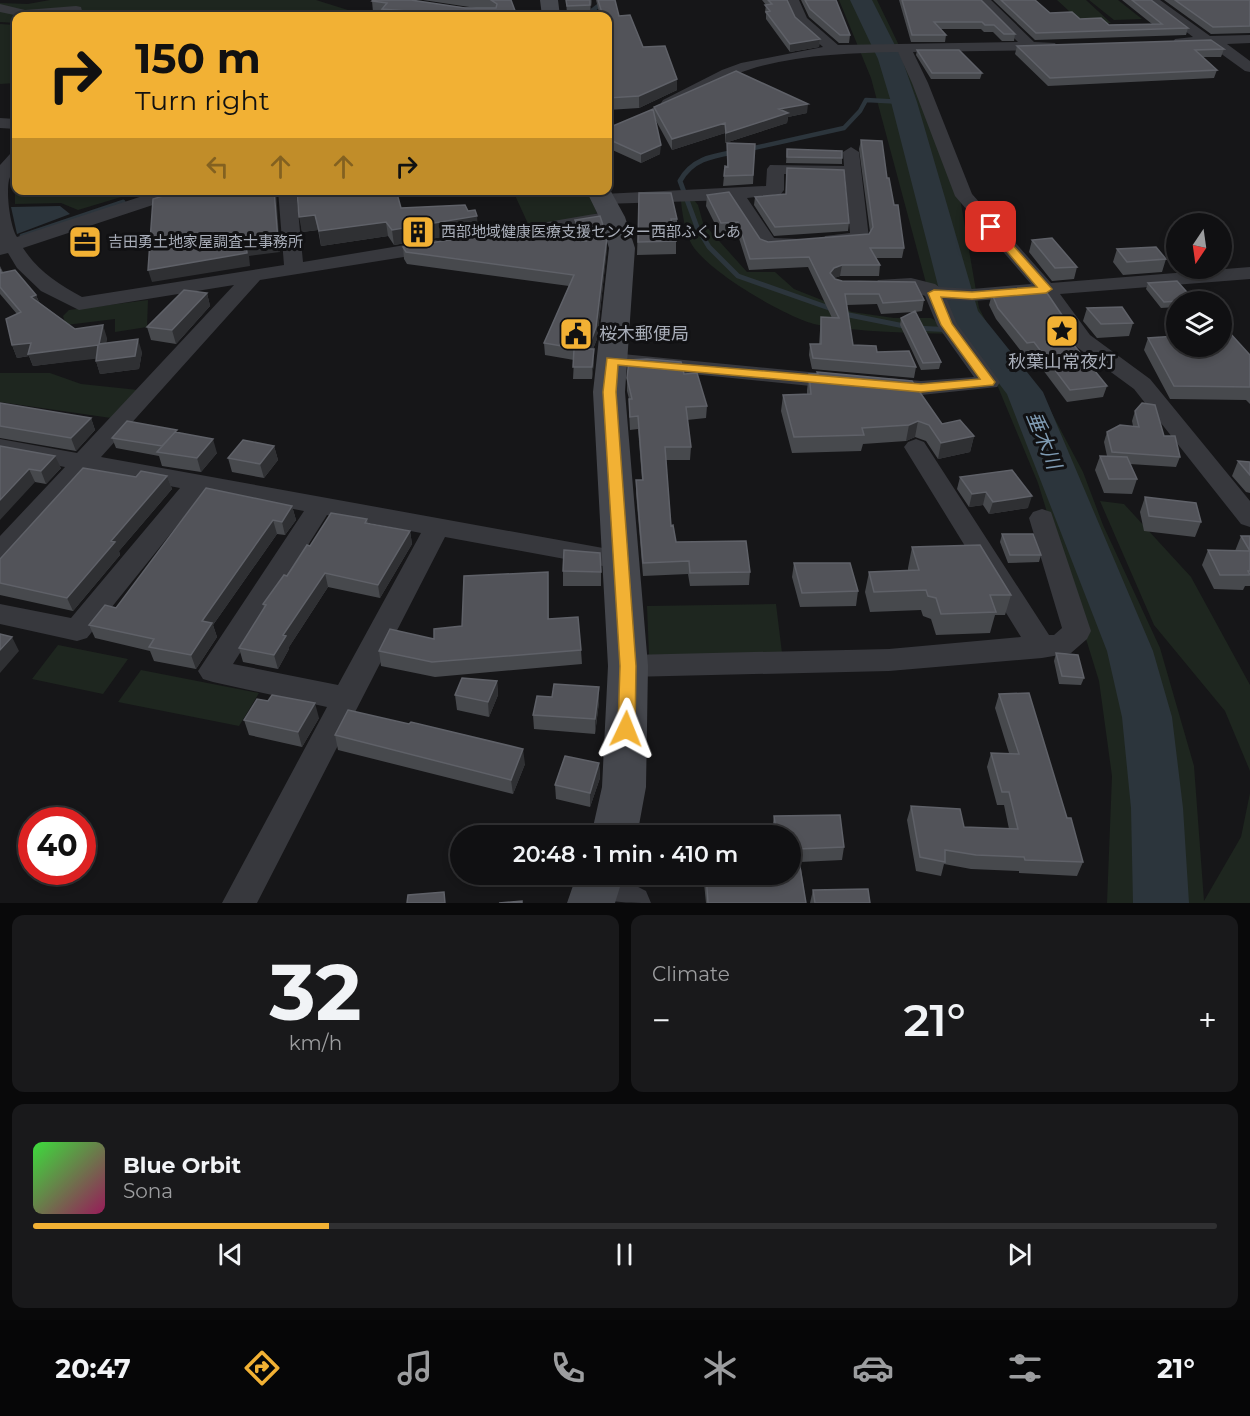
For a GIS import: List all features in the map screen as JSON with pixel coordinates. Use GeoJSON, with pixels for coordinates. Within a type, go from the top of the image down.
{"type":"FeatureCollection","features":[{"type":"Feature","properties":{"kind":"street"},"geometry":{"type":"LineString","coordinates":[[792,0],[801,20],[834,48]]}},
{"type":"Feature","properties":{"kind":"street"},"geometry":{"type":"LineString","coordinates":[[983,0],[1031,46]]}},
{"type":"Feature","properties":{"kind":"street"},"geometry":{"type":"LineString","coordinates":[[1152,0],[1250,68]]}},
{"type":"Feature","properties":{"kind":"street"},"geometry":{"type":"LineString","coordinates":[[0,8],[17,12]]}},
{"type":"Feature","properties":{"kind":"street"},"geometry":{"type":"LineString","coordinates":[[50,12],[76,10],[76,12]]}},
{"type":"Feature","properties":{"kind":"street"},"geometry":{"type":"LineString","coordinates":[[1160,42],[1250,39]]}},
{"type":"Feature","properties":{"kind":"street"},"geometry":{"type":"LineString","coordinates":[[650,111],[746,66],[834,48],[898,49],[1066,45]]}},
{"type":"Feature","properties":{"kind":"street"},"geometry":{"type":"LineString","coordinates":[[898,49],[921,83],[964,196],[1046,289],[1082,340],[1142,384],[1250,518]]}},
{"type":"Feature","properties":{"kind":"street"},"geometry":{"type":"LineString","coordinates":[[735,194],[768,244],[860,238],[851,171],[851,152]]}},
{"type":"Feature","properties":{"kind":"street"},"geometry":{"type":"LineString","coordinates":[[12,162],[0,181],[2,228],[8,243],[24,264],[48,287],[79,304],[294,268],[604,202],[775,190],[776,169],[851,171]]}},
{"type":"Feature","properties":{"kind":"street"},"geometry":{"type":"LineString","coordinates":[[8,243],[164,195]]}},
{"type":"Feature","properties":{"kind":"street"},"geometry":{"type":"LineString","coordinates":[[287,195],[294,268]]}},
{"type":"Feature","properties":{"kind":"street"},"geometry":{"type":"LineString","coordinates":[[604,202],[621,248],[609,392],[628,666],[624,787],[616,825]]}},
{"type":"Feature","properties":{"kind":"street"},"geometry":{"type":"LineString","coordinates":[[934,293],[972,295],[1250,273]]}},
{"type":"Feature","properties":{"kind":"street"},"geometry":{"type":"LineString","coordinates":[[0,553],[12,526],[85,462],[255,274]]}},
{"type":"Feature","properties":{"kind":"street"},"geometry":{"type":"LineString","coordinates":[[612,360],[921,388],[989,382],[946,325],[934,293],[928,288],[911,284],[864,284]]}},
{"type":"Feature","properties":{"kind":"street"},"geometry":{"type":"LineString","coordinates":[[0,447],[620,560]]}},
{"type":"Feature","properties":{"kind":"street"},"geometry":{"type":"LineString","coordinates":[[916,447],[1042,647]]}},
{"type":"Feature","properties":{"kind":"street"},"geometry":{"type":"LineString","coordinates":[[0,614],[76,630],[198,483]]}},
{"type":"Feature","properties":{"kind":"street"},"geometry":{"type":"LineString","coordinates":[[321,506],[213,671],[347,699]]}},
{"type":"Feature","properties":{"kind":"street"},"geometry":{"type":"LineString","coordinates":[[628,666],[889,660],[1061,645],[1077,631],[1042,519]]}},
{"type":"Feature","properties":{"kind":"street"},"geometry":{"type":"LineString","coordinates":[[239,903],[437,527]]}},
{"type":"Feature","properties":{"kind":"shaded area"},"geometry":{"type":"Polygon","coordinates":[[[50,0],[316,0],[354,12],[82,12],[76,9],[76,12],[12,12],[12,23],[0,22],[0,3],[28,4],[50,0]]]}},
{"type":"Feature","properties":{"kind":"shaded area"},"geometry":{"type":"Polygon","coordinates":[[[839,0],[877,0],[909,66],[960,198],[979,308],[992,333],[1041,393],[1083,472],[1103,525],[1160,648],[1194,766],[1204,901],[1241,837],[1250,793],[1250,903],[1107,903],[1112,776],[1099,681],[1038,483],[998,387],[974,362],[953,334],[852,329],[806,321],[769,304],[728,279],[698,252],[690,241],[681,201],[694,200],[698,205],[703,223],[747,272],[775,272],[794,289],[852,312],[894,318],[931,318],[941,324],[926,283],[871,78],[839,0]]]}},
{"type":"Feature","properties":{"kind":"shaded area"},"geometry":{"type":"Polygon","coordinates":[[[1057,0],[1086,0],[1111,23],[1082,23],[1057,0]]]}},
{"type":"Feature","properties":{"kind":"shaded area"},"geometry":{"type":"Polygon","coordinates":[[[1089,0],[1118,0],[1142,19],[1114,20],[1089,0]]]}},
{"type":"Feature","properties":{"kind":"shaded area"},"geometry":{"type":"Polygon","coordinates":[[[0,24],[12,25],[12,83],[0,84],[0,24]]]}},
{"type":"Feature","properties":{"kind":"shaded area"},"geometry":{"type":"Polygon","coordinates":[[[15,195],[128,195],[78,210],[61,203],[15,204],[15,195]]]}},
{"type":"Feature","properties":{"kind":"shaded area"},"geometry":{"type":"Polygon","coordinates":[[[515,195],[590,195],[597,213],[582,219],[530,228],[515,195]]]}},
{"type":"Feature","properties":{"kind":"shaded area"},"geometry":{"type":"Polygon","coordinates":[[[60,206],[70,214],[17,234],[11,207],[60,206]]]}},
{"type":"Feature","properties":{"kind":"shaded area"},"geometry":{"type":"Polygon","coordinates":[[[148,300],[147,327],[115,332],[115,319],[66,325],[63,316],[69,310],[148,300]]]}},
{"type":"Feature","properties":{"kind":"shaded area"},"geometry":{"type":"Polygon","coordinates":[[[0,373],[50,373],[81,384],[138,390],[111,418],[0,402],[0,373]]]}},
{"type":"Feature","properties":{"kind":"shaded area"},"geometry":{"type":"Polygon","coordinates":[[[1100,501],[1124,504],[1191,577],[1250,685],[1250,771],[1225,711],[1154,625],[1100,501]]]}},
{"type":"Feature","properties":{"kind":"shaded area"},"geometry":{"type":"Polygon","coordinates":[[[776,604],[782,653],[649,655],[647,606],[776,604]]]}},
{"type":"Feature","properties":{"kind":"shaded area"},"geometry":{"type":"Polygon","coordinates":[[[58,645],[128,659],[103,694],[32,679],[58,645]]]}},
{"type":"Feature","properties":{"kind":"shaded area"},"geometry":{"type":"Polygon","coordinates":[[[141,670],[259,693],[239,726],[118,702],[141,670]]]}},
{"type":"Feature","properties":{"kind":"building"},"geometry":{"type":"Polygon","coordinates":[[[411,0],[465,8],[496,8],[497,4],[491,0],[511,0],[516,12],[418,12],[382,9],[387,3],[372,1],[411,0]]]}},
{"type":"Feature","properties":{"kind":"building"},"geometry":{"type":"Polygon","coordinates":[[[566,0],[590,0],[590,5],[567,6],[566,0]]]}},
{"type":"Feature","properties":{"kind":"building"},"geometry":{"type":"Polygon","coordinates":[[[598,0],[615,0],[619,16],[630,15],[643,47],[665,46],[677,79],[639,96],[612,98],[612,12],[602,12],[598,0]]]}},
{"type":"Feature","properties":{"kind":"building"},"geometry":{"type":"Polygon","coordinates":[[[768,0],[787,0],[795,17],[820,39],[790,44],[766,12],[770,11],[765,5],[772,4],[768,0]]]}},
{"type":"Feature","properties":{"kind":"building"},"geometry":{"type":"Polygon","coordinates":[[[805,0],[836,0],[850,35],[840,35],[810,9],[805,0]]]}},
{"type":"Feature","properties":{"kind":"building"},"geometry":{"type":"Polygon","coordinates":[[[902,0],[981,0],[1015,34],[1004,34],[994,25],[985,25],[982,22],[934,22],[946,35],[912,35],[902,0]]]}},
{"type":"Feature","properties":{"kind":"building"},"geometry":{"type":"Polygon","coordinates":[[[1001,0],[1035,0],[1050,13],[1072,12],[1080,19],[1101,18],[1109,25],[1162,24],[1132,0],[1151,0],[1188,28],[1036,33],[1001,0]]]}},
{"type":"Feature","properties":{"kind":"building"},"geometry":{"type":"Polygon","coordinates":[[[1175,0],[1250,0],[1250,26],[1213,27],[1175,0]]]}},
{"type":"Feature","properties":{"kind":"building"},"geometry":{"type":"Polygon","coordinates":[[[1211,40],[1224,49],[1195,50],[1217,70],[1050,78],[1017,46],[1211,40]]]}},
{"type":"Feature","properties":{"kind":"building"},"geometry":{"type":"Polygon","coordinates":[[[917,50],[959,50],[982,73],[932,73],[917,50]]]}},
{"type":"Feature","properties":{"kind":"building"},"geometry":{"type":"Polygon","coordinates":[[[736,71],[808,104],[779,109],[788,113],[726,133],[725,123],[672,139],[654,107],[736,71]]]}},
{"type":"Feature","properties":{"kind":"building"},"geometry":{"type":"Polygon","coordinates":[[[653,109],[661,145],[641,154],[612,141],[612,126],[653,109]]]}},
{"type":"Feature","properties":{"kind":"building"},"geometry":{"type":"Polygon","coordinates":[[[861,140],[882,141],[887,178],[889,178],[894,205],[898,205],[904,248],[870,248],[880,265],[842,265],[834,268],[830,273],[835,279],[842,281],[915,282],[924,300],[883,303],[879,294],[845,294],[853,345],[876,346],[877,352],[909,351],[916,367],[813,358],[810,344],[821,344],[821,317],[839,318],[809,257],[750,259],[738,222],[721,223],[707,195],[729,192],[760,239],[768,242],[869,234],[873,227],[861,140]]]}},
{"type":"Feature","properties":{"kind":"building"},"geometry":{"type":"Polygon","coordinates":[[[727,143],[755,144],[753,175],[724,176],[725,166],[728,167],[727,143]]]}},
{"type":"Feature","properties":{"kind":"building"},"geometry":{"type":"Polygon","coordinates":[[[787,149],[842,151],[842,158],[787,157],[787,149]]]}},
{"type":"Feature","properties":{"kind":"building"},"geometry":{"type":"Polygon","coordinates":[[[787,168],[844,170],[849,223],[775,227],[755,197],[786,194],[787,168]]]}},
{"type":"Feature","properties":{"kind":"building"},"geometry":{"type":"Polygon","coordinates":[[[639,193],[671,193],[677,219],[671,219],[676,241],[638,242],[639,193]]]}},
{"type":"Feature","properties":{"kind":"building"},"geometry":{"type":"Polygon","coordinates":[[[166,195],[274,195],[278,240],[246,244],[247,253],[148,270],[153,199],[166,195]]]}},
{"type":"Feature","properties":{"kind":"building"},"geometry":{"type":"Polygon","coordinates":[[[297,195],[397,195],[401,208],[465,205],[468,211],[475,210],[477,216],[392,230],[386,222],[319,231],[315,215],[299,217],[297,195]]]}},
{"type":"Feature","properties":{"kind":"building"},"geometry":{"type":"Polygon","coordinates":[[[600,216],[607,237],[596,327],[588,349],[594,349],[592,367],[573,367],[574,349],[579,349],[544,343],[574,275],[406,252],[403,247],[495,233],[537,237],[539,235],[586,241],[575,220],[600,216]]]}},
{"type":"Feature","properties":{"kind":"building"},"geometry":{"type":"Polygon","coordinates":[[[1052,238],[1077,267],[1055,268],[1032,240],[1052,238]]]}},
{"type":"Feature","properties":{"kind":"building"},"geometry":{"type":"Polygon","coordinates":[[[1156,247],[1166,259],[1127,262],[1117,249],[1156,247]]]}},
{"type":"Feature","properties":{"kind":"building"},"geometry":{"type":"Polygon","coordinates":[[[0,269],[1,273],[15,270],[36,295],[31,297],[75,329],[103,325],[99,344],[138,339],[135,356],[96,361],[98,345],[28,354],[31,343],[12,345],[6,319],[21,312],[0,287],[0,269]]]}},
{"type":"Feature","properties":{"kind":"building"},"geometry":{"type":"Polygon","coordinates":[[[1177,281],[1186,291],[1166,291],[1166,302],[1164,302],[1148,283],[1177,281]]]}},
{"type":"Feature","properties":{"kind":"building"},"geometry":{"type":"Polygon","coordinates":[[[184,290],[207,293],[172,330],[147,327],[184,290]]]}},
{"type":"Feature","properties":{"kind":"building"},"geometry":{"type":"Polygon","coordinates":[[[1047,293],[1070,327],[1060,328],[1107,386],[1070,390],[1034,342],[1027,343],[998,308],[992,294],[1047,293]]]}},
{"type":"Feature","properties":{"kind":"building"},"geometry":{"type":"Polygon","coordinates":[[[1122,307],[1133,323],[1101,324],[1087,308],[1122,307]]]}},
{"type":"Feature","properties":{"kind":"building"},"geometry":{"type":"Polygon","coordinates":[[[915,311],[941,362],[923,363],[901,318],[915,311]]]}},
{"type":"Feature","properties":{"kind":"building"},"geometry":{"type":"Polygon","coordinates":[[[1232,335],[1250,355],[1250,387],[1174,386],[1148,338],[1166,337],[1166,357],[1232,357],[1232,335]]]}},
{"type":"Feature","properties":{"kind":"building"},"geometry":{"type":"Polygon","coordinates":[[[629,360],[681,362],[684,374],[697,373],[707,406],[686,407],[691,447],[665,447],[671,526],[673,525],[676,542],[746,541],[750,572],[690,573],[689,561],[643,563],[636,480],[643,480],[638,416],[630,417],[629,399],[632,399],[627,378],[629,360]]]}},
{"type":"Feature","properties":{"kind":"building"},"geometry":{"type":"Polygon","coordinates":[[[817,372],[912,381],[942,424],[960,420],[974,436],[941,443],[929,425],[918,421],[909,425],[862,428],[864,435],[794,437],[783,395],[811,394],[809,374],[818,374],[817,372]]]}},
{"type":"Feature","properties":{"kind":"building"},"geometry":{"type":"Polygon","coordinates":[[[0,403],[91,418],[71,438],[0,426],[0,403]]]}},
{"type":"Feature","properties":{"kind":"building"},"geometry":{"type":"Polygon","coordinates":[[[1142,403],[1155,405],[1164,436],[1175,436],[1180,457],[1112,452],[1107,432],[1120,425],[1139,427],[1135,411],[1142,403]]]}},
{"type":"Feature","properties":{"kind":"building"},"geometry":{"type":"Polygon","coordinates":[[[127,421],[177,430],[162,446],[112,438],[127,421]]]}},
{"type":"Feature","properties":{"kind":"building"},"geometry":{"type":"Polygon","coordinates":[[[175,432],[213,439],[197,458],[157,452],[175,432]]]}},
{"type":"Feature","properties":{"kind":"building"},"geometry":{"type":"Polygon","coordinates":[[[243,440],[274,446],[260,464],[228,458],[243,440]]]}},
{"type":"Feature","properties":{"kind":"building"},"geometry":{"type":"Polygon","coordinates":[[[0,446],[55,456],[41,471],[29,469],[0,500],[0,446]]]}},
{"type":"Feature","properties":{"kind":"building"},"geometry":{"type":"Polygon","coordinates":[[[1100,456],[1127,457],[1137,479],[1109,479],[1100,456]]]}},
{"type":"Feature","properties":{"kind":"building"},"geometry":{"type":"Polygon","coordinates":[[[1238,461],[1250,462],[1250,475],[1238,461]]]}},
{"type":"Feature","properties":{"kind":"building"},"geometry":{"type":"Polygon","coordinates":[[[83,468],[136,477],[141,471],[167,476],[111,541],[115,542],[67,598],[0,583],[0,559],[83,468]]]}},
{"type":"Feature","properties":{"kind":"building"},"geometry":{"type":"Polygon","coordinates":[[[1012,470],[1032,496],[993,502],[986,492],[972,494],[960,477],[1012,470]]]}},
{"type":"Feature","properties":{"kind":"building"},"geometry":{"type":"Polygon","coordinates":[[[206,488],[292,506],[282,522],[273,520],[202,621],[212,623],[191,655],[149,647],[154,639],[89,625],[105,605],[116,608],[206,488]]]}},
{"type":"Feature","properties":{"kind":"building"},"geometry":{"type":"Polygon","coordinates":[[[1145,497],[1196,503],[1201,522],[1149,516],[1145,497]]]}},
{"type":"Feature","properties":{"kind":"building"},"geometry":{"type":"Polygon","coordinates":[[[331,513],[367,519],[365,523],[410,531],[378,585],[325,573],[283,635],[286,636],[274,655],[239,648],[266,605],[263,604],[284,575],[287,576],[307,545],[310,546],[331,513]]]}},
{"type":"Feature","properties":{"kind":"building"},"geometry":{"type":"Polygon","coordinates":[[[1002,534],[1033,534],[1041,555],[1010,555],[1002,534]]]}},
{"type":"Feature","properties":{"kind":"building"},"geometry":{"type":"Polygon","coordinates":[[[1241,536],[1250,536],[1250,551],[1241,536]]]}},
{"type":"Feature","properties":{"kind":"building"},"geometry":{"type":"Polygon","coordinates":[[[980,545],[1011,595],[990,595],[996,612],[941,614],[936,598],[928,596],[926,590],[874,592],[869,572],[919,570],[912,547],[980,545]]]}},
{"type":"Feature","properties":{"kind":"building"},"geometry":{"type":"Polygon","coordinates":[[[564,550],[600,553],[601,572],[563,571],[564,550]]]}},
{"type":"Feature","properties":{"kind":"building"},"geometry":{"type":"Polygon","coordinates":[[[1208,550],[1250,551],[1250,571],[1248,571],[1250,575],[1220,575],[1208,550]]]}},
{"type":"Feature","properties":{"kind":"building"},"geometry":{"type":"Polygon","coordinates":[[[794,563],[850,563],[858,591],[802,593],[794,563]]]}},
{"type":"Feature","properties":{"kind":"building"},"geometry":{"type":"Polygon","coordinates":[[[548,572],[548,619],[578,617],[581,650],[432,662],[379,651],[390,629],[434,639],[434,629],[462,626],[464,576],[548,572]]]}},
{"type":"Feature","properties":{"kind":"building"},"geometry":{"type":"Polygon","coordinates":[[[0,634],[12,637],[0,650],[0,634]]]}},
{"type":"Feature","properties":{"kind":"building"},"geometry":{"type":"Polygon","coordinates":[[[1056,653],[1078,655],[1084,678],[1062,676],[1056,653]]]}},
{"type":"Feature","properties":{"kind":"building"},"geometry":{"type":"Polygon","coordinates":[[[462,678],[497,681],[488,702],[455,695],[462,678]]]}},
{"type":"Feature","properties":{"kind":"building"},"geometry":{"type":"Polygon","coordinates":[[[554,684],[599,687],[595,719],[533,715],[537,696],[552,697],[554,684]]]}},
{"type":"Feature","properties":{"kind":"building"},"geometry":{"type":"Polygon","coordinates":[[[1029,693],[1067,818],[1071,818],[1083,862],[1025,860],[1024,857],[976,855],[945,850],[945,862],[920,857],[911,806],[960,809],[964,827],[1018,829],[1009,792],[1002,792],[991,753],[1019,754],[999,694],[1029,693]]]}},
{"type":"Feature","properties":{"kind":"building"},"geometry":{"type":"Polygon","coordinates":[[[272,695],[315,703],[298,732],[244,720],[257,699],[268,701],[272,695]]]}},
{"type":"Feature","properties":{"kind":"building"},"geometry":{"type":"Polygon","coordinates":[[[348,710],[409,724],[411,722],[523,749],[511,780],[335,735],[348,710]]]}},
{"type":"Feature","properties":{"kind":"building"},"geometry":{"type":"Polygon","coordinates":[[[565,756],[599,763],[590,793],[555,785],[565,756]]]}},
{"type":"Feature","properties":{"kind":"building"},"geometry":{"type":"Polygon","coordinates":[[[840,815],[844,847],[801,849],[801,825],[775,825],[774,816],[840,815]]]}},
{"type":"Feature","properties":{"kind":"building"},"geometry":{"type":"Polygon","coordinates":[[[801,873],[806,903],[708,903],[707,885],[801,885],[801,873]]]}},
{"type":"Feature","properties":{"kind":"building"},"geometry":{"type":"Polygon","coordinates":[[[868,889],[870,903],[815,903],[813,890],[868,889]]]}},
{"type":"Feature","properties":{"kind":"building"},"geometry":{"type":"Polygon","coordinates":[[[444,892],[445,903],[407,903],[408,895],[444,892]]]}},
{"type":"Feature","properties":{"kind":"building"},"geometry":{"type":"Polygon","coordinates":[[[522,901],[522,903],[499,903],[522,901]]]}},
{"type":"Feature","properties":{"kind":"waterway"},"geometry":{"type":"LineString","coordinates":[[590,12],[606,0]]}},
{"type":"Feature","properties":{"kind":"waterway","name":"垂木川"},"geometry":{"type":"LineString","coordinates":[[861,0],[890,59],[904,102],[962,313],[1025,392],[1130,651],[1147,717],[1157,808],[1161,903]]}},
{"type":"Feature","properties":{"kind":"waterway"},"geometry":{"type":"LineString","coordinates":[[745,150],[844,128],[860,111],[866,100],[904,102]]}},
{"type":"Feature","properties":{"kind":"waterway"},"geometry":{"type":"LineString","coordinates":[[735,152],[711,157],[697,163],[680,181],[697,227],[709,247],[738,276],[849,315],[914,328],[976,331]]}},
{"type":"Feature","properties":{"kind":"waterway"},"geometry":{"type":"LineString","coordinates":[[22,236],[123,202]]}},
{"type":"Feature","properties":{"kind":"place","name":"西部地域健康医療支援センター西部ふくしあ"},"geometry":{"type":"Point","coordinates":[418,232]}},
{"type":"Feature","properties":{"kind":"place","name":"吉田勇土地家屋調査士事務所"},"geometry":{"type":"Point","coordinates":[85,242]}},
{"type":"Feature","properties":{"kind":"place","name":"秋葉山常夜灯"},"geometry":{"type":"Point","coordinates":[1062,331]}},
{"type":"Feature","properties":{"kind":"place","name":"桜木郵便局"},"geometry":{"type":"Point","coordinates":[576,334]}},
{"type":"Feature","properties":{"kind":"route"},"geometry":{"type":"LineString","coordinates":[[626,729],[628,666],[609,392],[612,360],[921,388],[989,382],[946,325],[934,293],[972,295],[1046,289],[991,227]]}}]}
